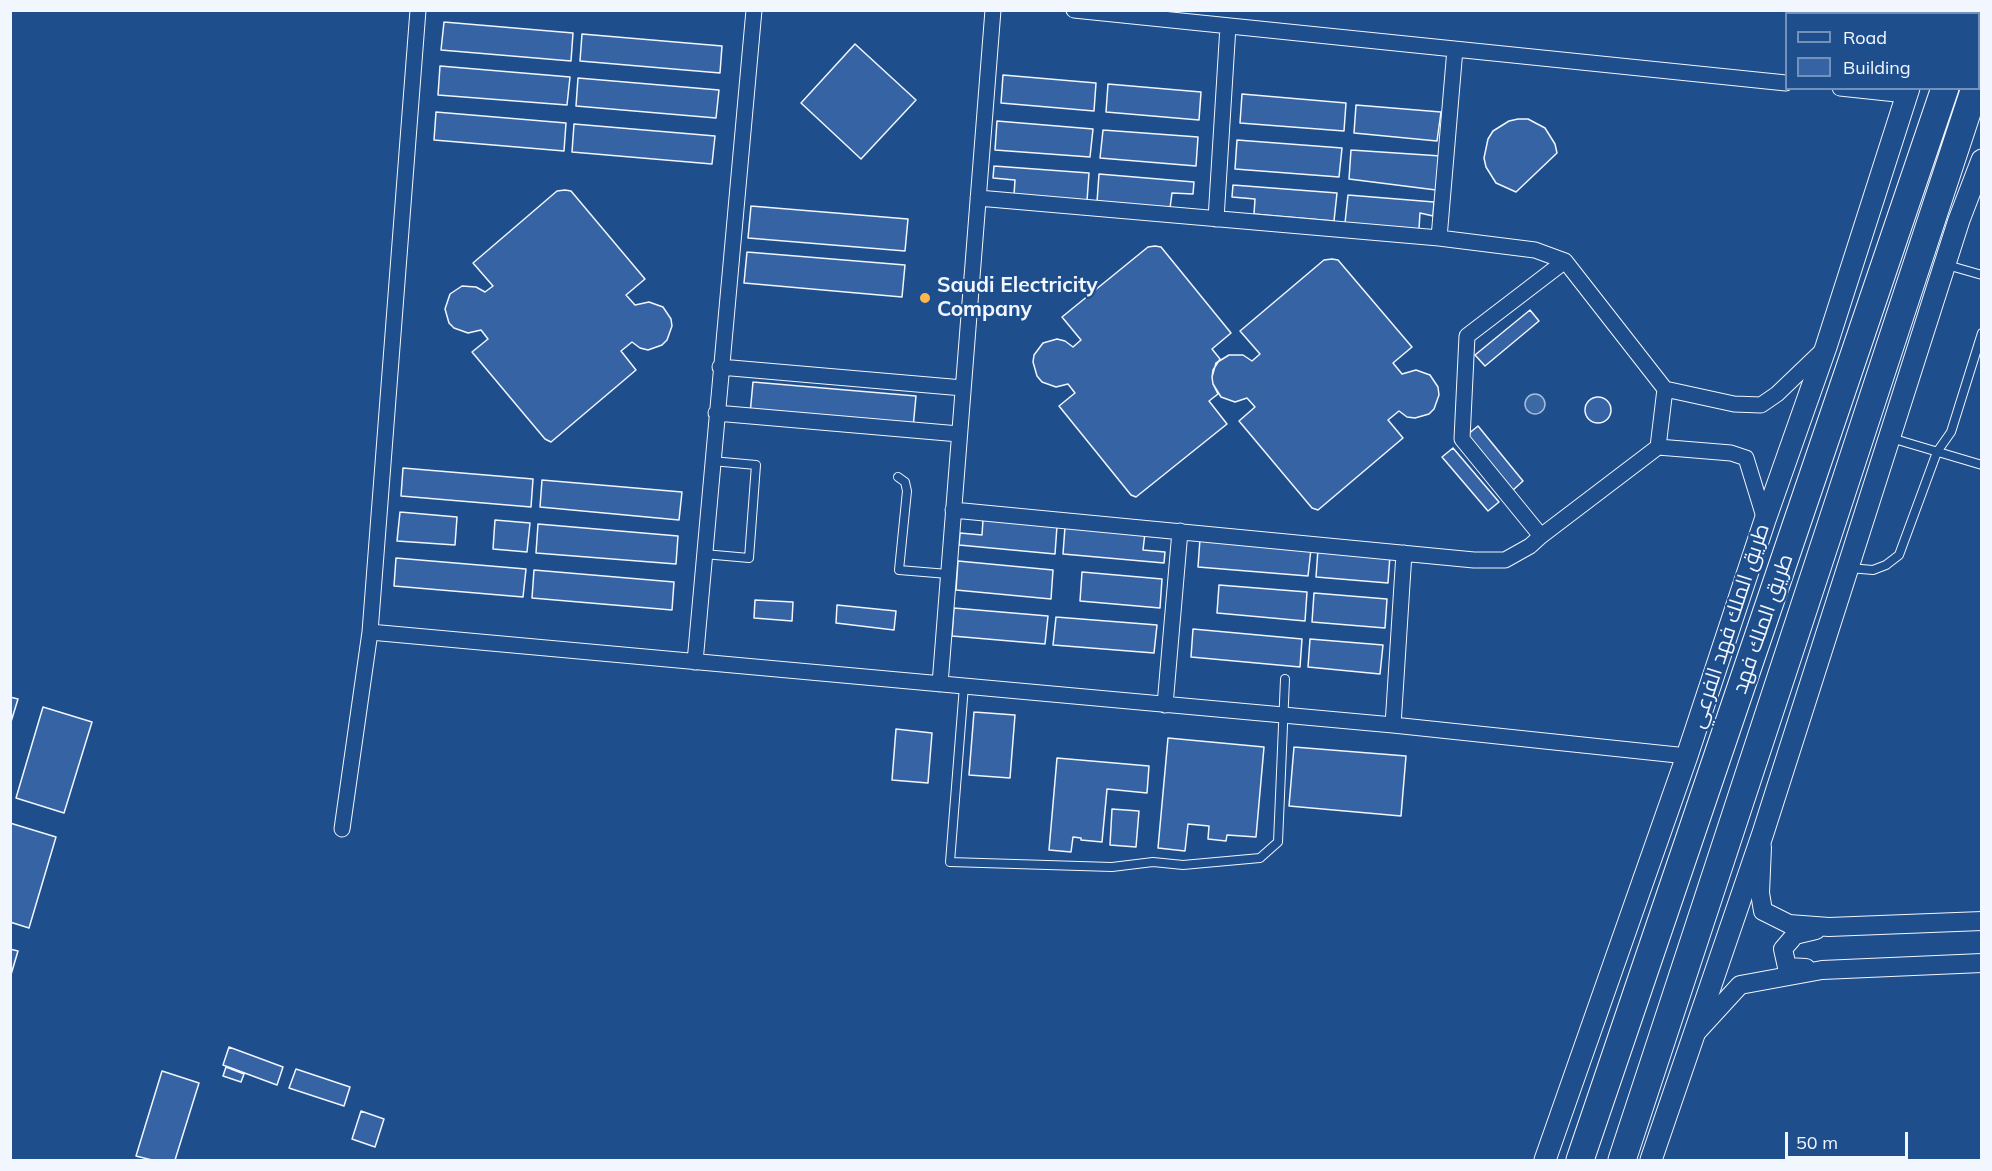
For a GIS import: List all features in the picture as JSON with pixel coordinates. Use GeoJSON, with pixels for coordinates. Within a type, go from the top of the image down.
{"type":"FeatureCollection","features":[{"type":"Feature","properties":{"kind":"highway","name":"طريق الملك فهد"},"geometry":{"type":"LineString","coordinates":[[1580,1161],[1944,90]]}},
{"type":"Feature","properties":{"kind":"highway","name":"طريق الملك فهد"},"geometry":{"type":"LineString","coordinates":[[1622,1161],[1974,90]]}},
{"type":"Feature","properties":{"kind":"main road","name":"طريق الملك فهد الفرعي"},"geometry":{"type":"LineString","coordinates":[[1545,1161],[1687,756],[1765,520],[1826,347],[1908,92]]}},
{"type":"Feature","properties":{"kind":"main road"},"geometry":{"type":"LineString","coordinates":[[1651,1161],[1763,833],[1945,264],[1982,160]]}},
{"type":"Feature","properties":{"kind":"street"},"geometry":{"type":"LineString","coordinates":[[342,829],[370,632],[418,10]]}},
{"type":"Feature","properties":{"kind":"street"},"geometry":{"type":"LineString","coordinates":[[695,662],[754,10]]}},
{"type":"Feature","properties":{"kind":"street"},"geometry":{"type":"LineString","coordinates":[[940,684],[993,10]]}},
{"type":"Feature","properties":{"kind":"street"},"geometry":{"type":"LineString","coordinates":[[1074,10],[1785,83]]}},
{"type":"Feature","properties":{"kind":"street"},"geometry":{"type":"LineString","coordinates":[[1216,219],[1228,26]]}},
{"type":"Feature","properties":{"kind":"street"},"geometry":{"type":"LineString","coordinates":[[1438,238],[1455,49]]}},
{"type":"Feature","properties":{"kind":"street"},"geometry":{"type":"LineString","coordinates":[[1874,90],[1908,92]]}},
{"type":"Feature","properties":{"kind":"street"},"geometry":{"type":"LineString","coordinates":[[978,198],[1438,238],[1535,250],[1565,261],[1665,389],[1734,404],[1761,405],[1777,394],[1826,347]]}},
{"type":"Feature","properties":{"kind":"street"},"geometry":{"type":"LineString","coordinates":[[1541,536],[1462,439],[1467,336],[1565,261]]}},
{"type":"Feature","properties":{"kind":"street"},"geometry":{"type":"LineString","coordinates":[[720,367],[963,388]]}},
{"type":"Feature","properties":{"kind":"street"},"geometry":{"type":"LineString","coordinates":[[1658,447],[1665,389]]}},
{"type":"Feature","properties":{"kind":"street"},"geometry":{"type":"LineString","coordinates":[[716,413],[960,434]]}},
{"type":"Feature","properties":{"kind":"street"},"geometry":{"type":"LineString","coordinates":[[953,510],[1474,560],[1505,560],[1530,546],[1658,447],[1731,453],[1746,458],[1765,520]]}},
{"type":"Feature","properties":{"kind":"street"},"geometry":{"type":"LineString","coordinates":[[1166,705],[1180,531]]}},
{"type":"Feature","properties":{"kind":"street"},"geometry":{"type":"LineString","coordinates":[[1392,725],[1404,552]]}},
{"type":"Feature","properties":{"kind":"street"},"geometry":{"type":"LineString","coordinates":[[370,632],[1392,725],[1687,756]]}},
{"type":"Feature","properties":{"kind":"street"},"geometry":{"type":"LineString","coordinates":[[1763,833],[1760,893],[1764,911],[1789,924],[1829,927],[1982,921]]}},
{"type":"Feature","properties":{"kind":"street"},"geometry":{"type":"LineString","coordinates":[[1829,927],[1795,935],[1783,949],[1787,967],[1821,970],[1982,963]]}},
{"type":"Feature","properties":{"kind":"street"},"geometry":{"type":"LineString","coordinates":[[1693,1037],[1740,985],[1821,970]]}},
{"type":"Feature","properties":{"kind":"lane"},"geometry":{"type":"LineString","coordinates":[[1945,264],[1982,275]]}},
{"type":"Feature","properties":{"kind":"lane"},"geometry":{"type":"LineString","coordinates":[[1848,568],[1873,570],[1886,565],[1899,555],[1937,452],[1951,432],[1982,333]]}},
{"type":"Feature","properties":{"kind":"lane"},"geometry":{"type":"LineString","coordinates":[[1890,438],[1982,465]]}},
{"type":"Feature","properties":{"kind":"lane"},"geometry":{"type":"LineString","coordinates":[[704,554],[749,558],[756,465],[712,461]]}},
{"type":"Feature","properties":{"kind":"lane"},"geometry":{"type":"LineString","coordinates":[[898,477],[905,482],[907,491],[899,570],[948,574]]}},
{"type":"Feature","properties":{"kind":"lane"},"geometry":{"type":"LineString","coordinates":[[964,686],[950,862],[1112,867],[1153,862],[1183,865],[1260,858],[1278,842],[1285,679]]}},
{"type":"Feature","properties":{"kind":"water"},"geometry":{"type":"Polygon","coordinates":[[[1535,394],[1542,397],[1545,404],[1542,411],[1535,414],[1528,411],[1525,404],[1528,397],[1535,394]]]}},
{"type":"Feature","properties":{"kind":"building"},"geometry":{"type":"Polygon","coordinates":[[[444,22],[573,33],[571,61],[441,50],[444,22]]]}},
{"type":"Feature","properties":{"kind":"building"},"geometry":{"type":"Polygon","coordinates":[[[582,34],[722,46],[720,73],[580,61],[582,34]]]}},
{"type":"Feature","properties":{"kind":"building"},"geometry":{"type":"Polygon","coordinates":[[[855,44],[916,100],[861,159],[801,103],[855,44]]]}},
{"type":"Feature","properties":{"kind":"building"},"geometry":{"type":"Polygon","coordinates":[[[440,66],[570,77],[567,105],[438,95],[440,66]]]}},
{"type":"Feature","properties":{"kind":"building"},"geometry":{"type":"Polygon","coordinates":[[[1003,75],[1096,83],[1094,111],[1001,103],[1003,75]]]}},
{"type":"Feature","properties":{"kind":"building"},"geometry":{"type":"Polygon","coordinates":[[[578,78],[719,90],[716,118],[576,106],[578,78]]]}},
{"type":"Feature","properties":{"kind":"building"},"geometry":{"type":"Polygon","coordinates":[[[1108,84],[1201,92],[1199,120],[1106,112],[1108,84]]]}},
{"type":"Feature","properties":{"kind":"building"},"geometry":{"type":"Polygon","coordinates":[[[1242,94],[1346,103],[1344,131],[1240,123],[1242,94]]]}},
{"type":"Feature","properties":{"kind":"building"},"geometry":{"type":"Polygon","coordinates":[[[1356,105],[1441,112],[1437,141],[1354,133],[1356,105]]]}},
{"type":"Feature","properties":{"kind":"building"},"geometry":{"type":"Polygon","coordinates":[[[436,112],[566,123],[564,151],[434,140],[436,112]]]}},
{"type":"Feature","properties":{"kind":"building"},"geometry":{"type":"Polygon","coordinates":[[[1528,119],[1545,128],[1555,144],[1557,153],[1516,192],[1496,183],[1486,167],[1484,158],[1488,139],[1493,131],[1509,121],[1528,119]]]}},
{"type":"Feature","properties":{"kind":"building"},"geometry":{"type":"Polygon","coordinates":[[[997,121],[1093,129],[1090,157],[995,150],[997,121]]]}},
{"type":"Feature","properties":{"kind":"building"},"geometry":{"type":"Polygon","coordinates":[[[574,124],[715,136],[712,164],[572,152],[574,124]]]}},
{"type":"Feature","properties":{"kind":"building"},"geometry":{"type":"Polygon","coordinates":[[[1103,130],[1198,137],[1196,166],[1100,158],[1103,130]]]}},
{"type":"Feature","properties":{"kind":"building"},"geometry":{"type":"Polygon","coordinates":[[[1237,140],[1342,148],[1339,177],[1235,169],[1237,140]]]}},
{"type":"Feature","properties":{"kind":"building"},"geometry":{"type":"Polygon","coordinates":[[[1351,150],[1441,156],[1436,190],[1349,179],[1351,150]]]}},
{"type":"Feature","properties":{"kind":"building"},"geometry":{"type":"Polygon","coordinates":[[[994,166],[1089,173],[1087,201],[1014,195],[1015,180],[993,178],[994,166]]]}},
{"type":"Feature","properties":{"kind":"building"},"geometry":{"type":"Polygon","coordinates":[[[1099,174],[1194,182],[1193,194],[1172,193],[1170,208],[1097,202],[1099,174]]]}},
{"type":"Feature","properties":{"kind":"building"},"geometry":{"type":"Polygon","coordinates":[[[1233,185],[1337,193],[1334,221],[1254,214],[1255,199],[1232,197],[1233,185]]]}},
{"type":"Feature","properties":{"kind":"building"},"geometry":{"type":"Polygon","coordinates":[[[557,191],[571,191],[645,279],[626,295],[635,305],[649,302],[663,307],[671,319],[672,326],[667,340],[662,345],[648,350],[632,342],[621,351],[636,370],[551,442],[545,439],[472,352],[488,339],[481,330],[468,333],[454,328],[449,323],[445,309],[450,294],[462,286],[476,287],[485,292],[493,286],[473,263],[557,191]]]}},
{"type":"Feature","properties":{"kind":"building"},"geometry":{"type":"Polygon","coordinates":[[[1348,195],[1434,202],[1433,216],[1420,213],[1419,229],[1345,223],[1348,195]]]}},
{"type":"Feature","properties":{"kind":"building"},"geometry":{"type":"Polygon","coordinates":[[[751,206],[908,219],[905,251],[748,238],[751,206]]]}},
{"type":"Feature","properties":{"kind":"building"},"geometry":{"type":"Polygon","coordinates":[[[1148,247],[1161,247],[1231,333],[1212,349],[1220,359],[1213,370],[1212,377],[1218,394],[1209,401],[1227,424],[1136,497],[1131,495],[1059,406],[1075,393],[1068,384],[1056,387],[1042,382],[1037,376],[1033,362],[1034,355],[1043,343],[1057,339],[1073,347],[1081,340],[1062,317],[1148,247]]]}},
{"type":"Feature","properties":{"kind":"building"},"geometry":{"type":"Polygon","coordinates":[[[747,252],[905,265],[902,297],[744,283],[747,252]]]}},
{"type":"Feature","properties":{"kind":"building"},"geometry":{"type":"Polygon","coordinates":[[[1324,260],[1338,260],[1412,347],[1393,363],[1402,374],[1416,370],[1430,375],[1438,387],[1439,395],[1434,409],[1429,414],[1415,418],[1407,417],[1399,411],[1388,420],[1403,438],[1318,510],[1312,508],[1239,421],[1255,407],[1247,398],[1235,402],[1221,397],[1213,384],[1212,377],[1216,363],[1229,355],[1243,355],[1252,361],[1260,354],[1240,331],[1324,260]]]}},
{"type":"Feature","properties":{"kind":"building"},"geometry":{"type":"Polygon","coordinates":[[[1530,310],[1539,321],[1485,366],[1475,355],[1530,310]]]}},
{"type":"Feature","properties":{"kind":"building"},"geometry":{"type":"Polygon","coordinates":[[[753,382],[916,396],[913,428],[750,414],[753,382]]]}},
{"type":"Feature","properties":{"kind":"building"},"geometry":{"type":"Polygon","coordinates":[[[1598,397],[1607,401],[1611,410],[1607,419],[1598,423],[1589,419],[1585,410],[1589,401],[1598,397]]]}},
{"type":"Feature","properties":{"kind":"building"},"geometry":{"type":"Polygon","coordinates":[[[1478,426],[1523,481],[1513,490],[1467,435],[1478,426]]]}},
{"type":"Feature","properties":{"kind":"building"},"geometry":{"type":"Polygon","coordinates":[[[1453,448],[1499,502],[1488,511],[1442,457],[1453,448]]]}},
{"type":"Feature","properties":{"kind":"building"},"geometry":{"type":"Polygon","coordinates":[[[403,468],[533,479],[531,507],[401,496],[403,468]]]}},
{"type":"Feature","properties":{"kind":"building"},"geometry":{"type":"Polygon","coordinates":[[[542,480],[682,492],[679,520],[540,507],[542,480]]]}},
{"type":"Feature","properties":{"kind":"building"},"geometry":{"type":"Polygon","coordinates":[[[400,512],[457,517],[455,545],[397,541],[400,512]]]}},
{"type":"Feature","properties":{"kind":"building"},"geometry":{"type":"Polygon","coordinates":[[[495,520],[530,523],[527,552],[493,549],[495,520]]]}},
{"type":"Feature","properties":{"kind":"building"},"geometry":{"type":"Polygon","coordinates":[[[983,520],[1057,526],[1055,554],[959,545],[960,533],[982,535],[983,520]]]}},
{"type":"Feature","properties":{"kind":"building"},"geometry":{"type":"Polygon","coordinates":[[[538,524],[678,536],[676,564],[536,553],[538,524]]]}},
{"type":"Feature","properties":{"kind":"building"},"geometry":{"type":"Polygon","coordinates":[[[1065,527],[1145,533],[1143,550],[1165,552],[1164,563],[1063,554],[1065,527]]]}},
{"type":"Feature","properties":{"kind":"building"},"geometry":{"type":"Polygon","coordinates":[[[1200,539],[1311,549],[1308,576],[1198,567],[1200,539]]]}},
{"type":"Feature","properties":{"kind":"building"},"geometry":{"type":"Polygon","coordinates":[[[1318,549],[1390,555],[1388,583],[1316,577],[1318,549]]]}},
{"type":"Feature","properties":{"kind":"building"},"geometry":{"type":"Polygon","coordinates":[[[396,558],[526,569],[523,597],[394,586],[396,558]]]}},
{"type":"Feature","properties":{"kind":"building"},"geometry":{"type":"Polygon","coordinates":[[[958,561],[1053,570],[1051,599],[956,590],[958,561]]]}},
{"type":"Feature","properties":{"kind":"building"},"geometry":{"type":"Polygon","coordinates":[[[534,570],[674,582],[672,610],[532,598],[534,570]]]}},
{"type":"Feature","properties":{"kind":"building"},"geometry":{"type":"Polygon","coordinates":[[[1082,572],[1162,579],[1160,608],[1080,601],[1082,572]]]}},
{"type":"Feature","properties":{"kind":"building"},"geometry":{"type":"Polygon","coordinates":[[[1219,585],[1307,592],[1305,621],[1217,613],[1219,585]]]}},
{"type":"Feature","properties":{"kind":"building"},"geometry":{"type":"Polygon","coordinates":[[[1314,593],[1387,599],[1385,628],[1312,622],[1314,593]]]}},
{"type":"Feature","properties":{"kind":"building"},"geometry":{"type":"Polygon","coordinates":[[[755,600],[793,602],[792,621],[754,618],[755,600]]]}},
{"type":"Feature","properties":{"kind":"building"},"geometry":{"type":"Polygon","coordinates":[[[837,605],[896,611],[894,630],[836,623],[837,605]]]}},
{"type":"Feature","properties":{"kind":"building"},"geometry":{"type":"Polygon","coordinates":[[[954,608],[1048,616],[1045,644],[952,636],[954,608]]]}},
{"type":"Feature","properties":{"kind":"building"},"geometry":{"type":"Polygon","coordinates":[[[1056,617],[1157,625],[1154,653],[1053,645],[1056,617]]]}},
{"type":"Feature","properties":{"kind":"building"},"geometry":{"type":"Polygon","coordinates":[[[1193,629],[1302,639],[1300,667],[1191,657],[1193,629]]]}},
{"type":"Feature","properties":{"kind":"building"},"geometry":{"type":"Polygon","coordinates":[[[1310,639],[1383,645],[1380,674],[1308,667],[1310,639]]]}},
{"type":"Feature","properties":{"kind":"building"},"geometry":{"type":"Polygon","coordinates":[[[10,697],[18,699],[10,725],[10,697]]]}},
{"type":"Feature","properties":{"kind":"building"},"geometry":{"type":"Polygon","coordinates":[[[43,707],[92,722],[64,813],[16,798],[43,707]]]}},
{"type":"Feature","properties":{"kind":"building"},"geometry":{"type":"Polygon","coordinates":[[[974,712],[1015,715],[1010,778],[969,775],[974,712]]]}},
{"type":"Feature","properties":{"kind":"building"},"geometry":{"type":"Polygon","coordinates":[[[896,729],[932,733],[928,783],[892,780],[896,729]]]}},
{"type":"Feature","properties":{"kind":"building"},"geometry":{"type":"Polygon","coordinates":[[[1168,738],[1264,747],[1256,837],[1227,835],[1226,841],[1208,839],[1209,826],[1188,824],[1185,851],[1158,848],[1168,738]]]}},
{"type":"Feature","properties":{"kind":"building"},"geometry":{"type":"Polygon","coordinates":[[[1294,747],[1406,756],[1401,816],[1289,806],[1294,747]]]}},
{"type":"Feature","properties":{"kind":"building"},"geometry":{"type":"Polygon","coordinates":[[[1057,758],[1149,766],[1147,793],[1107,789],[1102,842],[1073,837],[1071,852],[1049,850],[1057,758]]]}},
{"type":"Feature","properties":{"kind":"building"},"geometry":{"type":"Polygon","coordinates":[[[1112,809],[1139,811],[1136,847],[1110,845],[1112,809]]]}},
{"type":"Feature","properties":{"kind":"building"},"geometry":{"type":"Polygon","coordinates":[[[10,823],[56,837],[29,928],[10,922],[10,823]]]}},
{"type":"Feature","properties":{"kind":"building"},"geometry":{"type":"Polygon","coordinates":[[[10,949],[18,951],[10,978],[10,949]]]}},
{"type":"Feature","properties":{"kind":"building"},"geometry":{"type":"Polygon","coordinates":[[[229,1047],[283,1067],[277,1085],[223,1065],[229,1047]]]}},
{"type":"Feature","properties":{"kind":"building"},"geometry":{"type":"Polygon","coordinates":[[[226,1067],[244,1074],[241,1082],[223,1076],[226,1067]]]}},
{"type":"Feature","properties":{"kind":"building"},"geometry":{"type":"Polygon","coordinates":[[[296,1069],[350,1087],[344,1106],[289,1088],[296,1069]]]}},
{"type":"Feature","properties":{"kind":"building"},"geometry":{"type":"Polygon","coordinates":[[[162,1071],[199,1083],[175,1160],[152,1160],[136,1156],[162,1071]]]}},
{"type":"Feature","properties":{"kind":"building"},"geometry":{"type":"Polygon","coordinates":[[[361,1111],[384,1119],[375,1147],[352,1139],[361,1111]]]}},
{"type":"Feature","properties":{"kind":"place","name":"Saudi Electricity Company"},"geometry":{"type":"Point","coordinates":[925,298]}}]}
